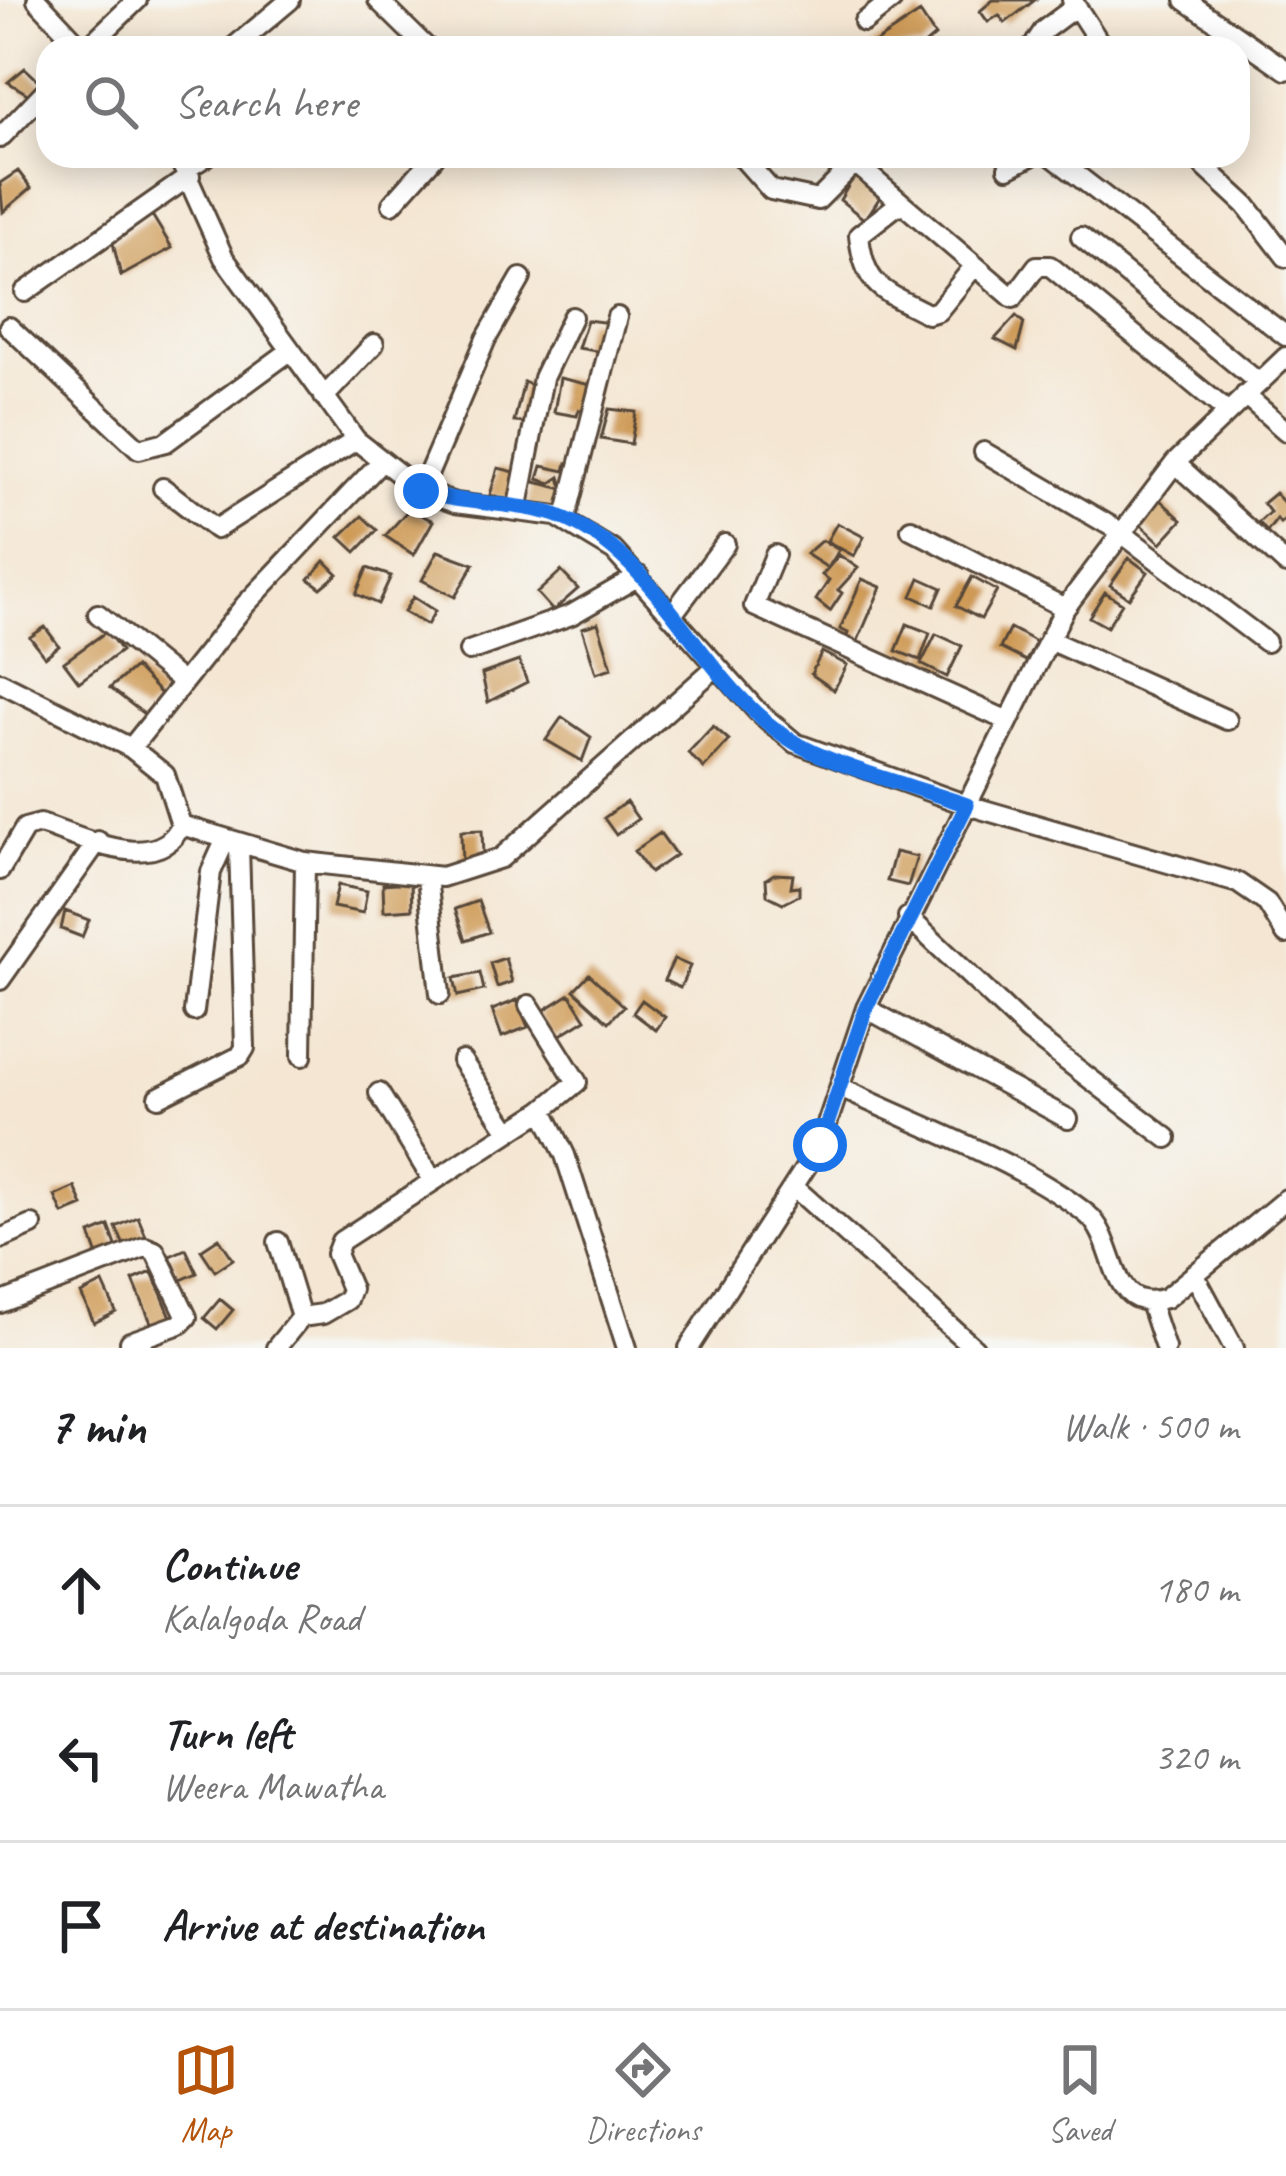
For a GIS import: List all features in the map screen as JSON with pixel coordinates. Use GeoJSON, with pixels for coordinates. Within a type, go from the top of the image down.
{"type":"FeatureCollection","features":[{"type":"Feature","properties":{"kind":"street"},"geometry":{"type":"LineString","coordinates":[[37,0],[72,36]]}},
{"type":"Feature","properties":{"kind":"street"},"geometry":{"type":"LineString","coordinates":[[97,36],[137,0]]}},
{"type":"Feature","properties":{"kind":"street"},"geometry":{"type":"LineString","coordinates":[[247,36],[290,0]]}},
{"type":"Feature","properties":{"kind":"street"},"geometry":{"type":"LineString","coordinates":[[378,0],[415,36]]}},
{"type":"Feature","properties":{"kind":"street"},"geometry":{"type":"LineString","coordinates":[[864,22],[892,0]]}},
{"type":"Feature","properties":{"kind":"street"},"geometry":{"type":"LineString","coordinates":[[1185,0],[1237,36]]}},
{"type":"Feature","properties":{"kind":"street"},"geometry":{"type":"LineString","coordinates":[[1040,36],[1074,3],[1095,36]]}},
{"type":"Feature","properties":{"kind":"street"},"geometry":{"type":"LineString","coordinates":[[1250,45],[1286,70]]}},
{"type":"Feature","properties":{"kind":"street"},"geometry":{"type":"LineString","coordinates":[[0,138],[36,100]]}},
{"type":"Feature","properties":{"kind":"street"},"geometry":{"type":"LineString","coordinates":[[25,292],[184,168]]}},
{"type":"Feature","properties":{"kind":"street"},"geometry":{"type":"LineString","coordinates":[[185,168],[224,258],[356,440],[380,463],[421,491],[455,503],[565,521],[614,551],[757,712],[795,742],[967,805],[1238,883],[1267,903],[1286,934]]}},
{"type":"Feature","properties":{"kind":"street"},"geometry":{"type":"LineString","coordinates":[[392,204],[424,168]]}},
{"type":"Feature","properties":{"kind":"street"},"geometry":{"type":"LineString","coordinates":[[754,168],[785,197],[818,200],[850,168]]}},
{"type":"Feature","properties":{"kind":"street"},"geometry":{"type":"LineString","coordinates":[[861,168],[1012,298],[1037,266],[1050,266],[1228,412]]}},
{"type":"Feature","properties":{"kind":"street"},"geometry":{"type":"LineString","coordinates":[[1068,168],[1286,336]]}},
{"type":"Feature","properties":{"kind":"street"},"geometry":{"type":"LineString","coordinates":[[1205,168],[1246,205],[1286,257]]}},
{"type":"Feature","properties":{"kind":"street"},"geometry":{"type":"LineString","coordinates":[[900,203],[859,235],[862,270],[879,288],[928,314],[938,311],[972,268]]}},
{"type":"Feature","properties":{"kind":"street"},"geometry":{"type":"LineString","coordinates":[[1081,236],[1251,389],[1286,431]]}},
{"type":"Feature","properties":{"kind":"street"},"geometry":{"type":"LineString","coordinates":[[421,491],[486,339],[521,278]]}},
{"type":"Feature","properties":{"kind":"street"},"geometry":{"type":"LineString","coordinates":[[518,511],[543,378],[572,316]]}},
{"type":"Feature","properties":{"kind":"street"},"geometry":{"type":"LineString","coordinates":[[565,521],[616,317]]}},
{"type":"Feature","properties":{"kind":"street"},"geometry":{"type":"LineString","coordinates":[[9,327],[139,449],[166,442],[290,352]]}},
{"type":"Feature","properties":{"kind":"street"},"geometry":{"type":"LineString","coordinates":[[324,397],[374,344]]}},
{"type":"Feature","properties":{"kind":"street"},"geometry":{"type":"LineString","coordinates":[[689,1348],[820,1145],[866,1008],[1065,608],[1175,463],[1286,357]]}},
{"type":"Feature","properties":{"kind":"street"},"geometry":{"type":"LineString","coordinates":[[163,488],[216,529],[356,440]]}},
{"type":"Feature","properties":{"kind":"street"},"geometry":{"type":"LineString","coordinates":[[984,452],[1119,531],[1266,642]]}},
{"type":"Feature","properties":{"kind":"street"},"geometry":{"type":"LineString","coordinates":[[131,748],[245,605],[380,463]]}},
{"type":"Feature","properties":{"kind":"street"},"geometry":{"type":"LineString","coordinates":[[1175,463],[1286,564]]}},
{"type":"Feature","properties":{"kind":"street"},"geometry":{"type":"LineString","coordinates":[[911,529],[1065,608]]}},
{"type":"Feature","properties":{"kind":"street"},"geometry":{"type":"LineString","coordinates":[[671,616],[725,544]]}},
{"type":"Feature","properties":{"kind":"street"},"geometry":{"type":"LineString","coordinates":[[775,555],[754,606],[1008,721]]}},
{"type":"Feature","properties":{"kind":"street"},"geometry":{"type":"LineString","coordinates":[[469,651],[571,615],[639,576]]}},
{"type":"Feature","properties":{"kind":"street"},"geometry":{"type":"LineString","coordinates":[[98,614],[182,682]]}},
{"type":"Feature","properties":{"kind":"street"},"geometry":{"type":"LineString","coordinates":[[1049,640],[1227,720]]}},
{"type":"Feature","properties":{"kind":"street"},"geometry":{"type":"LineString","coordinates":[[181,825],[305,862],[428,877],[501,858],[716,667]]}},
{"type":"Feature","properties":{"kind":"street"},"geometry":{"type":"LineString","coordinates":[[0,682],[131,748],[165,775],[181,825]]}},
{"type":"Feature","properties":{"kind":"street"},"geometry":{"type":"LineString","coordinates":[[0,870],[25,828],[40,824],[136,853],[159,849],[181,825]]}},
{"type":"Feature","properties":{"kind":"street"},"geometry":{"type":"LineString","coordinates":[[0,980],[98,841]]}},
{"type":"Feature","properties":{"kind":"street"},"geometry":{"type":"LineString","coordinates":[[194,1011],[211,872],[232,843]]}},
{"type":"Feature","properties":{"kind":"street"},"geometry":{"type":"LineString","coordinates":[[159,1096],[240,1056],[245,1048],[232,843]]}},
{"type":"Feature","properties":{"kind":"street"},"geometry":{"type":"LineString","coordinates":[[302,1056],[305,862]]}},
{"type":"Feature","properties":{"kind":"street"},"geometry":{"type":"LineString","coordinates":[[428,877],[440,994]]}},
{"type":"Feature","properties":{"kind":"street"},"geometry":{"type":"LineString","coordinates":[[1267,903],[1286,890]]}},
{"type":"Feature","properties":{"kind":"street"},"geometry":{"type":"LineString","coordinates":[[908,917],[1029,1032],[1167,1138]]}},
{"type":"Feature","properties":{"kind":"street"},"geometry":{"type":"LineString","coordinates":[[276,1348],[301,1317],[323,1314],[347,1300],[351,1289],[336,1254],[341,1241],[543,1110],[578,1082],[529,1005]]}},
{"type":"Feature","properties":{"kind":"street"},"geometry":{"type":"LineString","coordinates":[[866,1008],[1068,1119]]}},
{"type":"Feature","properties":{"kind":"street"},"geometry":{"type":"LineString","coordinates":[[462,1061],[509,1131]]}},
{"type":"Feature","properties":{"kind":"street"},"geometry":{"type":"LineString","coordinates":[[841,1088],[1056,1192],[1094,1220],[1120,1283],[1132,1297],[1150,1303],[1166,1298],[1286,1199]]}},
{"type":"Feature","properties":{"kind":"street"},"geometry":{"type":"LineString","coordinates":[[380,1093],[432,1179]]}},
{"type":"Feature","properties":{"kind":"street"},"geometry":{"type":"LineString","coordinates":[[543,1110],[565,1155],[627,1348]]}},
{"type":"Feature","properties":{"kind":"street"},"geometry":{"type":"LineString","coordinates":[[795,1188],[974,1348]]}},
{"type":"Feature","properties":{"kind":"street"},"geometry":{"type":"LineString","coordinates":[[0,1239],[32,1225]]}},
{"type":"Feature","properties":{"kind":"street"},"geometry":{"type":"LineString","coordinates":[[278,1242],[301,1317]]}},
{"type":"Feature","properties":{"kind":"street"},"geometry":{"type":"LineString","coordinates":[[0,1303],[145,1247],[155,1251],[187,1317],[130,1342]]}},
{"type":"Feature","properties":{"kind":"street"},"geometry":{"type":"LineString","coordinates":[[1194,1274],[1234,1348]]}},
{"type":"Feature","properties":{"kind":"street"},"geometry":{"type":"LineString","coordinates":[[1150,1303],[1165,1348]]}},
{"type":"Feature","properties":{"kind":"building"},"geometry":{"type":"Polygon","coordinates":[[[993,0],[1035,0],[1005,23],[999,15],[988,22],[980,11],[993,0]]]}},
{"type":"Feature","properties":{"kind":"building"},"geometry":{"type":"Polygon","coordinates":[[[920,13],[935,36],[885,36],[920,13]]]}},
{"type":"Feature","properties":{"kind":"building"},"geometry":{"type":"Polygon","coordinates":[[[25,68],[36,78],[36,91],[29,95],[8,82],[25,68]]]}},
{"type":"Feature","properties":{"kind":"building"},"geometry":{"type":"Polygon","coordinates":[[[18,171],[31,188],[3,212],[0,183],[18,171]]]}},
{"type":"Feature","properties":{"kind":"building"},"geometry":{"type":"Polygon","coordinates":[[[856,173],[880,197],[865,220],[840,200],[856,173]]]}},
{"type":"Feature","properties":{"kind":"building"},"geometry":{"type":"Polygon","coordinates":[[[152,215],[172,248],[121,276],[113,243],[152,215]]]}},
{"type":"Feature","properties":{"kind":"building"},"geometry":{"type":"Polygon","coordinates":[[[1016,316],[1024,323],[1017,350],[995,339],[1016,316]]]}},
{"type":"Feature","properties":{"kind":"building"},"geometry":{"type":"Polygon","coordinates":[[[587,320],[610,323],[602,352],[578,348],[587,320]]]}},
{"type":"Feature","properties":{"kind":"building"},"geometry":{"type":"Polygon","coordinates":[[[560,378],[595,386],[589,411],[579,410],[577,416],[554,412],[560,378]]]}},
{"type":"Feature","properties":{"kind":"building"},"geometry":{"type":"Polygon","coordinates":[[[524,382],[535,387],[524,423],[514,422],[524,382]]]}},
{"type":"Feature","properties":{"kind":"building"},"geometry":{"type":"Polygon","coordinates":[[[609,409],[636,412],[631,444],[601,439],[609,409]]]}},
{"type":"Feature","properties":{"kind":"building"},"geometry":{"type":"Polygon","coordinates":[[[567,463],[577,466],[572,487],[562,484],[560,477],[551,483],[538,479],[542,466],[565,471],[567,463]]]}},
{"type":"Feature","properties":{"kind":"building"},"geometry":{"type":"Polygon","coordinates":[[[498,468],[515,472],[513,478],[519,480],[512,502],[490,495],[498,468]]]}},
{"type":"Feature","properties":{"kind":"building"},"geometry":{"type":"Polygon","coordinates":[[[531,481],[564,489],[556,514],[528,507],[531,481]]]}},
{"type":"Feature","properties":{"kind":"building"},"geometry":{"type":"Polygon","coordinates":[[[1275,493],[1286,505],[1286,518],[1280,523],[1277,519],[1267,532],[1259,522],[1270,512],[1263,503],[1275,493]]]}},
{"type":"Feature","properties":{"kind":"building"},"geometry":{"type":"Polygon","coordinates":[[[1159,499],[1182,520],[1161,543],[1138,522],[1159,499]]]}},
{"type":"Feature","properties":{"kind":"building"},"geometry":{"type":"Polygon","coordinates":[[[409,509],[433,521],[414,555],[385,536],[409,509]]]}},
{"type":"Feature","properties":{"kind":"building"},"geometry":{"type":"Polygon","coordinates":[[[362,516],[377,530],[356,552],[340,537],[362,516]]]}},
{"type":"Feature","properties":{"kind":"building"},"geometry":{"type":"Polygon","coordinates":[[[837,523],[864,537],[854,556],[827,541],[837,523]]]}},
{"type":"Feature","properties":{"kind":"building"},"geometry":{"type":"Polygon","coordinates":[[[822,540],[839,550],[828,568],[806,554],[822,540]]]}},
{"type":"Feature","properties":{"kind":"building"},"geometry":{"type":"Polygon","coordinates":[[[438,551],[474,564],[455,597],[422,580],[438,551]]]}},
{"type":"Feature","properties":{"kind":"building"},"geometry":{"type":"Polygon","coordinates":[[[839,555],[858,568],[838,590],[842,593],[830,611],[816,600],[829,580],[822,575],[839,555]]]}},
{"type":"Feature","properties":{"kind":"building"},"geometry":{"type":"Polygon","coordinates":[[[1129,558],[1148,572],[1129,598],[1110,585],[1129,558]]]}},
{"type":"Feature","properties":{"kind":"building"},"geometry":{"type":"Polygon","coordinates":[[[325,561],[338,574],[321,588],[309,579],[325,561]]]}},
{"type":"Feature","properties":{"kind":"building"},"geometry":{"type":"Polygon","coordinates":[[[367,568],[391,576],[378,604],[356,594],[367,568]]]}},
{"type":"Feature","properties":{"kind":"building"},"geometry":{"type":"Polygon","coordinates":[[[561,571],[578,589],[553,611],[537,593],[561,571]]]}},
{"type":"Feature","properties":{"kind":"building"},"geometry":{"type":"Polygon","coordinates":[[[972,577],[997,591],[981,619],[956,606],[972,577]]]}},
{"type":"Feature","properties":{"kind":"building"},"geometry":{"type":"Polygon","coordinates":[[[920,578],[942,588],[934,606],[912,596],[920,578]]]}},
{"type":"Feature","properties":{"kind":"building"},"geometry":{"type":"Polygon","coordinates":[[[862,579],[881,587],[856,645],[845,640],[848,633],[840,629],[862,579]]]}},
{"type":"Feature","properties":{"kind":"building"},"geometry":{"type":"Polygon","coordinates":[[[1105,592],[1122,603],[1107,627],[1089,617],[1105,592]]]}},
{"type":"Feature","properties":{"kind":"building"},"geometry":{"type":"Polygon","coordinates":[[[413,597],[435,611],[427,625],[404,612],[413,597]]]}},
{"type":"Feature","properties":{"kind":"building"},"geometry":{"type":"Polygon","coordinates":[[[598,623],[612,668],[596,673],[582,628],[598,623]]]}},
{"type":"Feature","properties":{"kind":"building"},"geometry":{"type":"Polygon","coordinates":[[[907,624],[930,633],[920,660],[896,651],[907,624]]]}},
{"type":"Feature","properties":{"kind":"building"},"geometry":{"type":"Polygon","coordinates":[[[45,627],[59,646],[45,657],[30,637],[45,627]]]}},
{"type":"Feature","properties":{"kind":"building"},"geometry":{"type":"Polygon","coordinates":[[[1010,628],[1036,642],[1026,661],[1000,648],[1010,628]]]}},
{"type":"Feature","properties":{"kind":"building"},"geometry":{"type":"Polygon","coordinates":[[[107,631],[121,651],[79,682],[64,662],[107,631]]]}},
{"type":"Feature","properties":{"kind":"building"},"geometry":{"type":"Polygon","coordinates":[[[936,634],[962,646],[947,677],[921,664],[936,634]]]}},
{"type":"Feature","properties":{"kind":"building"},"geometry":{"type":"Polygon","coordinates":[[[822,652],[847,665],[834,690],[811,674],[822,652]]]}},
{"type":"Feature","properties":{"kind":"building"},"geometry":{"type":"Polygon","coordinates":[[[519,661],[527,682],[488,702],[482,674],[519,661]]]}},
{"type":"Feature","properties":{"kind":"building"},"geometry":{"type":"Polygon","coordinates":[[[135,667],[163,696],[144,714],[110,688],[135,667]]]}},
{"type":"Feature","properties":{"kind":"building"},"geometry":{"type":"Polygon","coordinates":[[[562,717],[591,737],[582,761],[546,740],[562,717]]]}},
{"type":"Feature","properties":{"kind":"building"},"geometry":{"type":"Polygon","coordinates":[[[713,726],[729,740],[704,768],[688,753],[713,726]]]}},
{"type":"Feature","properties":{"kind":"building"},"geometry":{"type":"Polygon","coordinates":[[[626,802],[638,819],[616,835],[604,818],[626,802]]]}},
{"type":"Feature","properties":{"kind":"building"},"geometry":{"type":"Polygon","coordinates":[[[482,830],[483,857],[462,866],[461,831],[482,830]]]}},
{"type":"Feature","properties":{"kind":"building"},"geometry":{"type":"Polygon","coordinates":[[[660,833],[676,855],[650,873],[634,851],[660,833]]]}},
{"type":"Feature","properties":{"kind":"building"},"geometry":{"type":"Polygon","coordinates":[[[895,852],[917,857],[908,886],[887,881],[895,852]]]}},
{"type":"Feature","properties":{"kind":"building"},"geometry":{"type":"Polygon","coordinates":[[[774,874],[793,875],[791,887],[799,886],[799,895],[783,903],[767,895],[766,879],[774,874]]]}},
{"type":"Feature","properties":{"kind":"building"},"geometry":{"type":"Polygon","coordinates":[[[411,882],[412,909],[384,911],[383,884],[411,882]]]}},
{"type":"Feature","properties":{"kind":"building"},"geometry":{"type":"Polygon","coordinates":[[[338,885],[367,891],[363,913],[333,907],[338,885]]]}},
{"type":"Feature","properties":{"kind":"building"},"geometry":{"type":"Polygon","coordinates":[[[478,901],[489,932],[466,940],[455,909],[478,901]]]}},
{"type":"Feature","properties":{"kind":"building"},"geometry":{"type":"Polygon","coordinates":[[[65,911],[89,920],[82,937],[61,929],[65,911]]]}},
{"type":"Feature","properties":{"kind":"building"},"geometry":{"type":"Polygon","coordinates":[[[505,958],[512,982],[497,987],[490,963],[505,958]]]}},
{"type":"Feature","properties":{"kind":"building"},"geometry":{"type":"Polygon","coordinates":[[[674,959],[690,966],[680,988],[664,980],[674,959]]]}},
{"type":"Feature","properties":{"kind":"building"},"geometry":{"type":"Polygon","coordinates":[[[480,973],[484,990],[458,996],[454,978],[480,973]]]}},
{"type":"Feature","properties":{"kind":"building"},"geometry":{"type":"Polygon","coordinates":[[[589,974],[624,1006],[609,1022],[574,990],[589,974]]]}},
{"type":"Feature","properties":{"kind":"building"},"geometry":{"type":"Polygon","coordinates":[[[570,994],[586,1019],[554,1039],[538,1014],[570,994]]]}},
{"type":"Feature","properties":{"kind":"building"},"geometry":{"type":"Polygon","coordinates":[[[517,1000],[528,1027],[502,1037],[492,1010],[517,1000]]]}},
{"type":"Feature","properties":{"kind":"building"},"geometry":{"type":"Polygon","coordinates":[[[642,1000],[665,1017],[656,1030],[633,1013],[642,1000]]]}},
{"type":"Feature","properties":{"kind":"building"},"geometry":{"type":"Polygon","coordinates":[[[75,1187],[83,1206],[63,1214],[55,1196],[75,1187]]]}},
{"type":"Feature","properties":{"kind":"building"},"geometry":{"type":"Polygon","coordinates":[[[138,1217],[148,1241],[126,1250],[116,1227],[138,1217]]]}},
{"type":"Feature","properties":{"kind":"building"},"geometry":{"type":"Polygon","coordinates":[[[109,1226],[119,1254],[100,1261],[90,1234],[109,1226]]]}},
{"type":"Feature","properties":{"kind":"building"},"geometry":{"type":"Polygon","coordinates":[[[219,1238],[233,1259],[215,1271],[201,1250],[219,1238]]]}},
{"type":"Feature","properties":{"kind":"building"},"geometry":{"type":"Polygon","coordinates":[[[186,1249],[197,1273],[181,1280],[170,1256],[186,1249]]]}},
{"type":"Feature","properties":{"kind":"building"},"geometry":{"type":"Polygon","coordinates":[[[152,1272],[174,1324],[155,1332],[133,1280],[152,1272]]]}},
{"type":"Feature","properties":{"kind":"building"},"geometry":{"type":"Polygon","coordinates":[[[103,1283],[116,1312],[94,1323],[81,1294],[103,1283]]]}},
{"type":"Feature","properties":{"kind":"building"},"geometry":{"type":"Polygon","coordinates":[[[220,1299],[233,1310],[217,1329],[204,1318],[220,1299]]]}},
{"type":"Feature","properties":{"kind":"route"},"geometry":{"type":"LineString","coordinates":[[421,491],[455,503],[556,515],[614,551],[757,712],[795,742],[967,805],[866,1008],[820,1145]]}}]}
